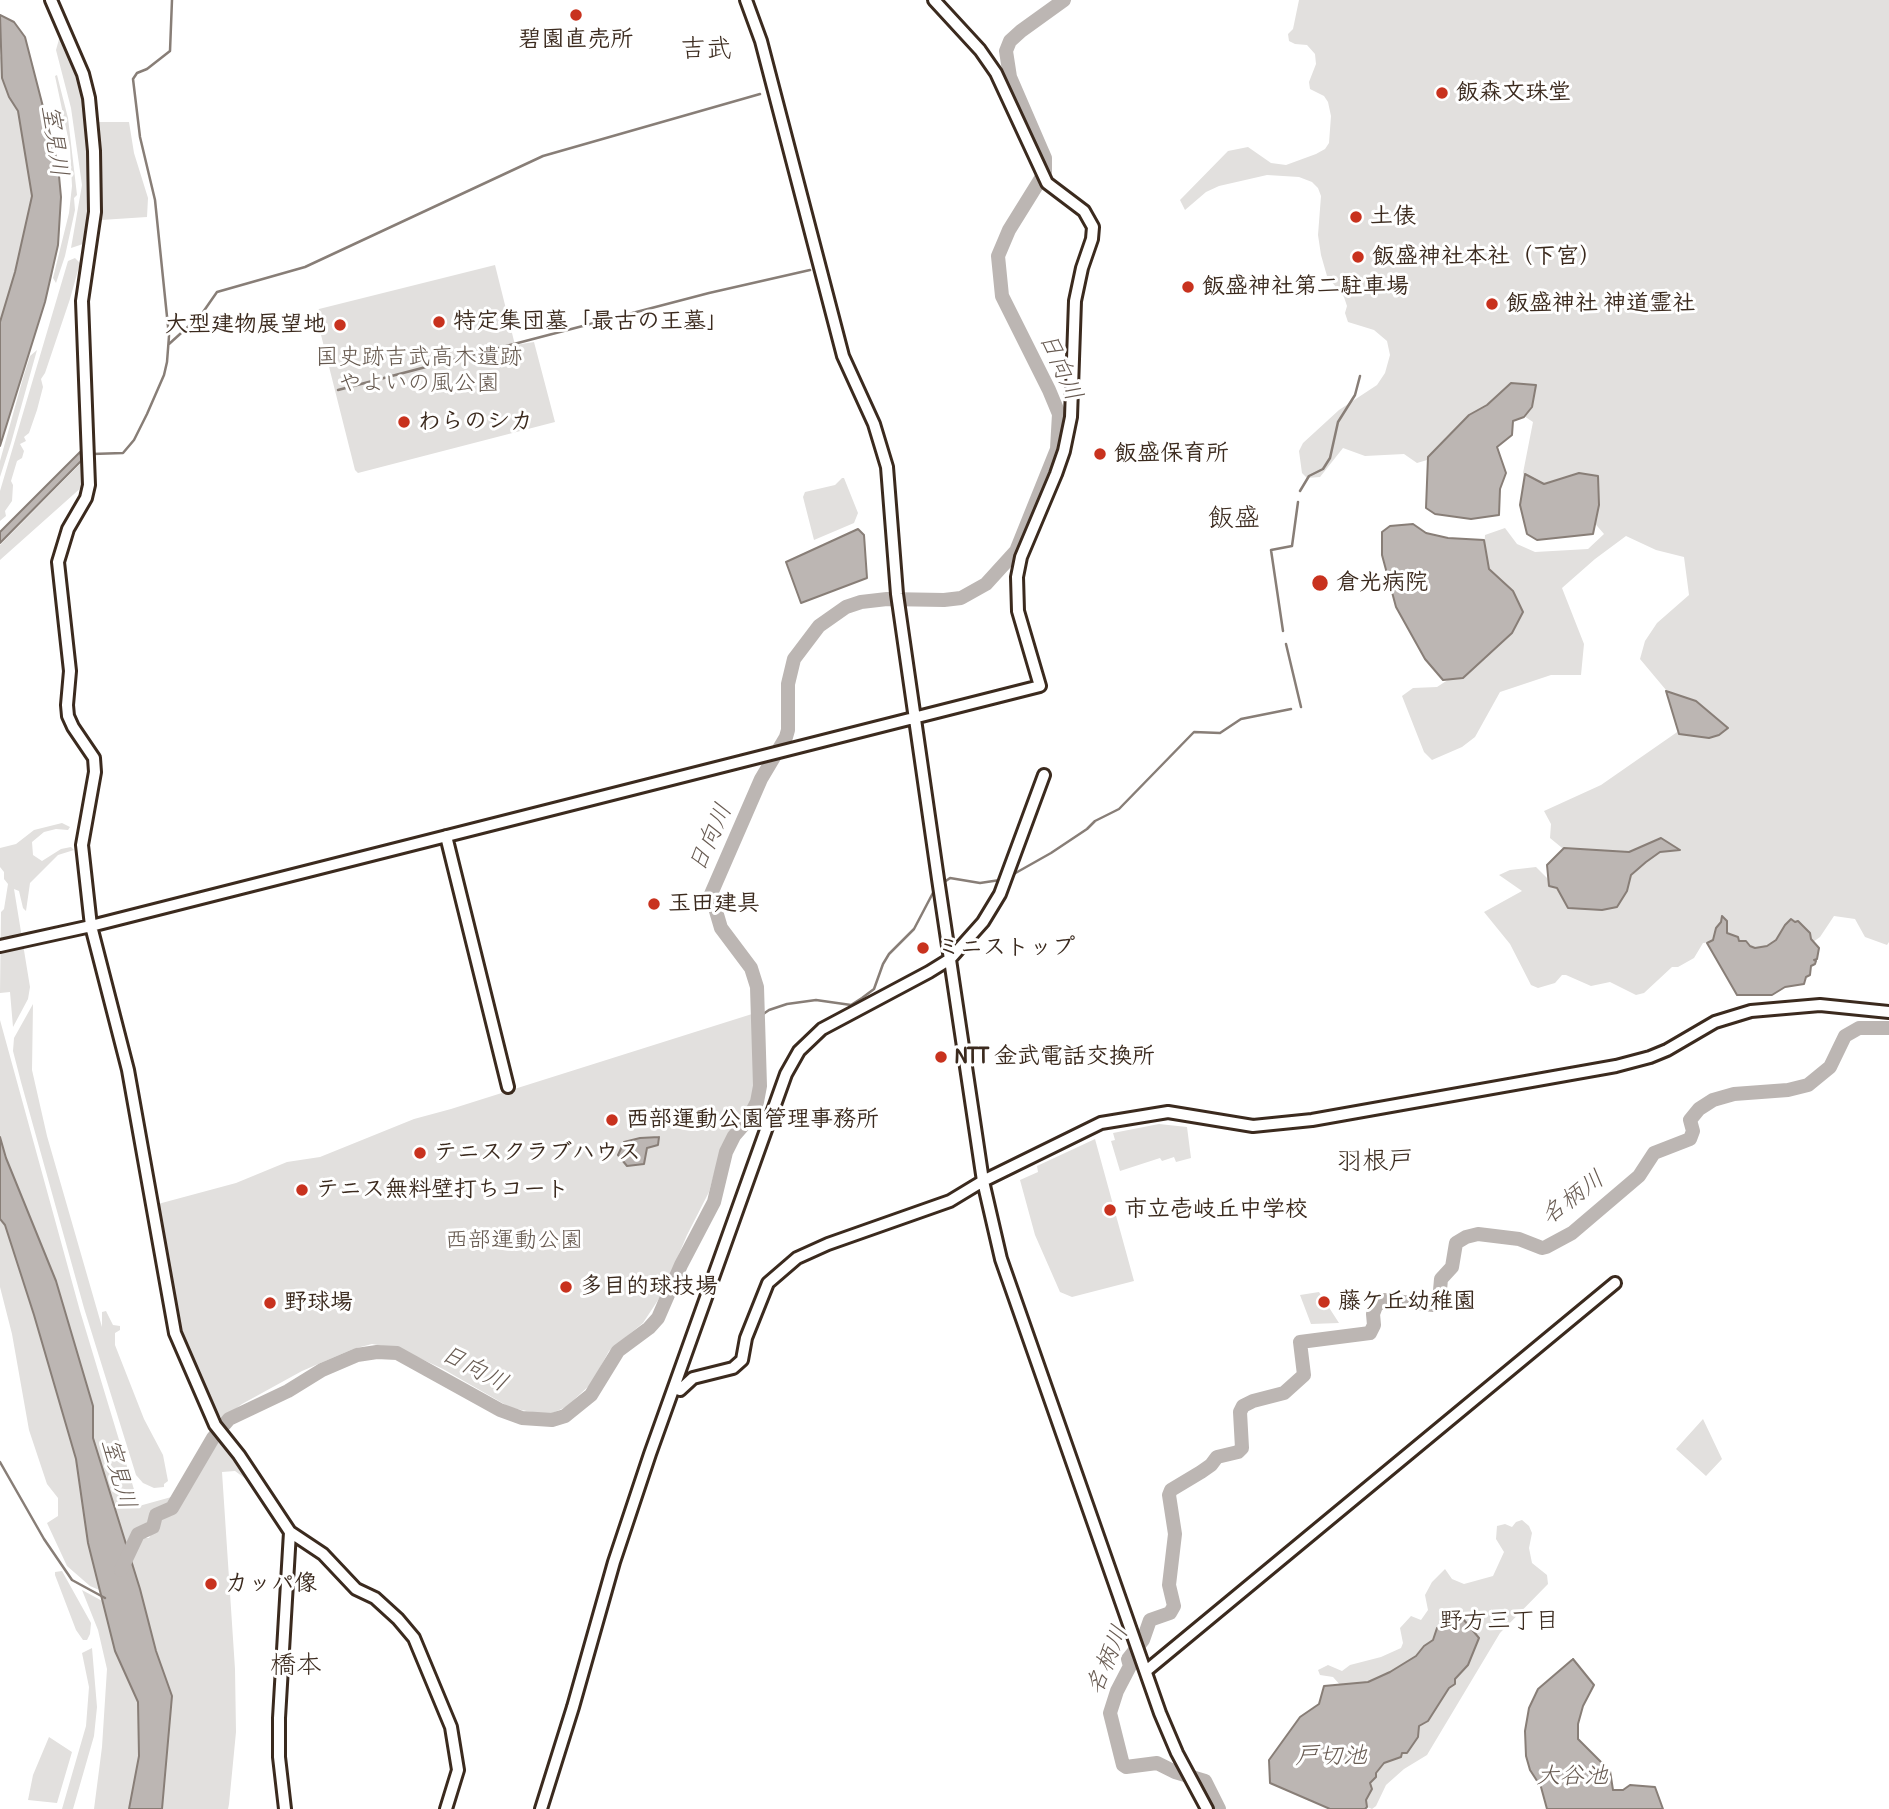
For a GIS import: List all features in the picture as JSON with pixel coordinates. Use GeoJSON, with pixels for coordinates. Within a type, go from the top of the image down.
{"type":"FeatureCollection","features":[{"type":"Feature","properties":{"kind":"street"},"geometry":{"type":"LineString","coordinates":[[51,0],[83,74],[92,124],[95,212],[82,301],[89,485],[83,504],[68,529],[58,562],[70,671],[68,716],[94,758],[95,772],[82,845],[91,926],[128,1070],[175,1333],[215,1425],[227,1438],[290,1532],[323,1554],[356,1589],[375,1598],[398,1619],[414,1639],[451,1727],[458,1770],[446,1809]]}},
{"type":"Feature","properties":{"kind":"street"},"geometry":{"type":"LineString","coordinates":[[746,0],[761,41],[839,342],[874,424],[887,467],[897,594],[940,896],[983,1181],[1005,1271],[1160,1713],[1206,1809]]}},
{"type":"Feature","properties":{"kind":"street"},"geometry":{"type":"LineString","coordinates":[[0,946],[91,926],[1040,686],[1018,611],[1017,578],[1021,557],[1064,451],[1070,417],[1076,288],[1094,232],[1084,211],[1054,190],[1045,180],[996,73],[980,50],[934,0]]}},
{"type":"Feature","properties":{"kind":"street"},"geometry":{"type":"LineString","coordinates":[[541,1809],[614,1562],[786,1074],[799,1051],[822,1028],[950,959],[983,922],[1000,894],[1044,775]]}},
{"type":"Feature","properties":{"kind":"street"},"geometry":{"type":"LineString","coordinates":[[446,836],[508,1087]]}},
{"type":"Feature","properties":{"kind":"street"},"geometry":{"type":"LineString","coordinates":[[674,1388],[680,1390],[693,1378],[733,1368],[742,1360],[746,1338],[768,1283],[797,1258],[828,1244],[950,1200],[1101,1123],[1168,1112],[1254,1126],[1312,1120],[1624,1064],[1667,1050],[1715,1022],[1751,1012],[1820,1005],[1889,1012]]}},
{"type":"Feature","properties":{"kind":"street"},"geometry":{"type":"LineString","coordinates":[[1146,1671],[1615,1283]]}},
{"type":"Feature","properties":{"kind":"street"},"geometry":{"type":"LineString","coordinates":[[285,1809],[280,1770],[279,1718],[290,1532]]}},
{"type":"Feature","properties":{"kind":"green space"},"geometry":{"type":"Polygon","coordinates":[[[1299,0],[1889,0],[1887,945],[1865,937],[1855,919],[1834,916],[1820,937],[1813,942],[1774,945],[1759,951],[1714,942],[1703,943],[1694,958],[1678,967],[1672,967],[1644,993],[1636,995],[1610,982],[1591,986],[1566,975],[1562,975],[1555,983],[1538,988],[1531,985],[1510,944],[1484,912],[1522,891],[1499,875],[1510,870],[1536,867],[1552,883],[1567,852],[1550,838],[1551,824],[1544,811],[1601,785],[1683,728],[1671,696],[1640,659],[1645,641],[1657,623],[1689,595],[1684,557],[1656,550],[1626,536],[1595,559],[1562,588],[1584,644],[1581,675],[1551,675],[1500,692],[1475,737],[1462,747],[1432,760],[1424,752],[1402,696],[1413,688],[1437,687],[1457,674],[1483,568],[1485,535],[1505,528],[1517,544],[1535,552],[1588,549],[1604,534],[1592,520],[1544,487],[1527,482],[1523,473],[1533,422],[1512,408],[1444,455],[1417,463],[1404,454],[1365,456],[1343,448],[1320,477],[1307,478],[1302,473],[1299,451],[1303,443],[1339,410],[1377,385],[1385,373],[1390,355],[1387,341],[1374,330],[1348,322],[1344,297],[1327,276],[1321,255],[1318,235],[1321,196],[1312,182],[1299,177],[1267,175],[1219,186],[1206,192],[1185,210],[1180,200],[1228,151],[1248,147],[1271,163],[1286,165],[1316,154],[1329,143],[1331,116],[1328,102],[1324,96],[1310,89],[1309,82],[1316,64],[1315,54],[1307,45],[1289,41],[1288,34],[1293,29],[1299,0]]]}},
{"type":"Feature","properties":{"kind":"green space"},"geometry":{"type":"Polygon","coordinates":[[[61,32],[76,66],[84,101],[89,145],[91,202],[86,243],[71,248],[82,185],[71,108],[56,50],[61,32]]]}},
{"type":"Feature","properties":{"kind":"green space"},"geometry":{"type":"Polygon","coordinates":[[[0,55],[21,116],[34,192],[32,223],[0,331],[0,55]]]}},
{"type":"Feature","properties":{"kind":"green space"},"geometry":{"type":"Polygon","coordinates":[[[57,75],[68,118],[77,195],[74,198],[75,210],[65,256],[56,283],[53,278],[69,213],[72,186],[70,147],[55,76],[57,75]]]}},
{"type":"Feature","properties":{"kind":"green space"},"geometry":{"type":"Polygon","coordinates":[[[98,122],[129,122],[134,153],[148,198],[147,217],[101,220],[98,122]]]}},
{"type":"Feature","properties":{"kind":"green space"},"geometry":{"type":"Polygon","coordinates":[[[75,258],[80,263],[70,299],[41,379],[43,387],[37,410],[29,433],[24,437],[26,441],[20,444],[24,451],[22,458],[17,461],[11,481],[12,501],[5,511],[6,516],[0,521],[0,491],[68,261],[75,258]]]}},
{"type":"Feature","properties":{"kind":"green space","name":"国史跡吉武高木遺跡 やよいの風公園"},"geometry":{"type":"Polygon","coordinates":[[[495,265],[515,345],[534,342],[555,422],[358,473],[355,470],[316,315],[319,309],[495,265]]]}},
{"type":"Feature","properties":{"kind":"green space"},"geometry":{"type":"Polygon","coordinates":[[[37,350],[0,477],[0,461],[23,378],[30,356],[37,350]]]}},
{"type":"Feature","properties":{"kind":"green space"},"geometry":{"type":"Polygon","coordinates":[[[82,462],[83,486],[0,560],[0,545],[82,462]]]}},
{"type":"Feature","properties":{"kind":"green space"},"geometry":{"type":"Polygon","coordinates":[[[842,478],[858,513],[854,523],[814,540],[803,497],[805,492],[835,485],[842,478]]]}},
{"type":"Feature","properties":{"kind":"green space"},"geometry":{"type":"Polygon","coordinates":[[[62,823],[70,827],[68,830],[44,832],[32,842],[33,855],[42,861],[61,849],[71,847],[74,850],[58,855],[30,883],[26,911],[19,891],[14,889],[30,987],[28,999],[13,1027],[10,992],[0,993],[1,912],[4,909],[8,884],[0,867],[0,848],[16,844],[34,830],[62,823]]]}},
{"type":"Feature","properties":{"kind":"green space"},"geometry":{"type":"Polygon","coordinates":[[[33,1004],[32,1070],[47,1136],[102,1327],[102,1312],[106,1311],[113,1325],[120,1326],[120,1330],[115,1333],[115,1345],[144,1419],[163,1455],[168,1481],[164,1487],[154,1488],[143,1483],[136,1475],[84,1308],[21,1082],[13,1051],[14,1038],[33,1004]]]}},
{"type":"Feature","properties":{"kind":"green space","name":"西部運動公園"},"geometry":{"type":"Polygon","coordinates":[[[752,1014],[756,1072],[752,1102],[722,1145],[709,1192],[662,1294],[643,1323],[609,1351],[591,1384],[566,1407],[548,1415],[511,1408],[443,1369],[400,1349],[372,1344],[353,1349],[302,1371],[242,1404],[222,1419],[215,1410],[183,1335],[158,1204],[236,1183],[287,1162],[320,1157],[414,1119],[752,1014]]]}},
{"type":"Feature","properties":{"kind":"green space"},"geometry":{"type":"Polygon","coordinates":[[[0,1020],[80,1311],[139,1506],[175,1496],[169,1507],[153,1515],[151,1525],[135,1533],[125,1552],[0,1147],[0,1020]]]}},
{"type":"Feature","properties":{"kind":"green space"},"geometry":{"type":"Polygon","coordinates":[[[1159,1124],[1187,1127],[1191,1158],[1176,1162],[1174,1157],[1162,1161],[1160,1158],[1120,1171],[1111,1141],[1115,1140],[1113,1133],[1159,1124]]]}},
{"type":"Feature","properties":{"kind":"green space"},"geometry":{"type":"Polygon","coordinates":[[[1095,1139],[1134,1281],[1072,1297],[1060,1292],[1035,1235],[1020,1180],[1038,1172],[1037,1166],[1095,1139]]]}},
{"type":"Feature","properties":{"kind":"green space"},"geometry":{"type":"Polygon","coordinates":[[[0,1220],[8,1222],[78,1455],[104,1592],[90,1586],[67,1566],[47,1523],[58,1516],[58,1498],[47,1484],[29,1430],[12,1334],[0,1287],[0,1220]]]}},
{"type":"Feature","properties":{"kind":"green space"},"geometry":{"type":"Polygon","coordinates":[[[1319,1292],[1339,1323],[1311,1324],[1300,1295],[1319,1292]]]}},
{"type":"Feature","properties":{"kind":"green space"},"geometry":{"type":"Polygon","coordinates":[[[1703,1419],[1722,1459],[1706,1476],[1676,1449],[1703,1419]]]}},
{"type":"Feature","properties":{"kind":"green space"},"geometry":{"type":"Polygon","coordinates":[[[218,1440],[230,1447],[250,1482],[235,1471],[222,1472],[235,1669],[236,1732],[229,1804],[228,1809],[157,1809],[152,1652],[128,1562],[141,1538],[149,1538],[161,1519],[174,1512],[186,1496],[208,1450],[218,1440]]]}},
{"type":"Feature","properties":{"kind":"green space"},"geometry":{"type":"Polygon","coordinates":[[[1522,1520],[1532,1533],[1529,1548],[1532,1563],[1547,1575],[1548,1584],[1500,1633],[1427,1755],[1404,1769],[1386,1785],[1376,1806],[1372,1809],[1365,1806],[1363,1803],[1366,1786],[1435,1642],[1402,1668],[1370,1682],[1341,1686],[1333,1677],[1320,1675],[1318,1670],[1328,1665],[1342,1671],[1350,1665],[1381,1657],[1401,1648],[1403,1643],[1400,1628],[1411,1616],[1421,1620],[1428,1610],[1425,1595],[1432,1582],[1445,1569],[1452,1579],[1464,1584],[1493,1576],[1504,1552],[1496,1539],[1497,1526],[1505,1524],[1512,1527],[1522,1520]]]}},
{"type":"Feature","properties":{"kind":"green space"},"geometry":{"type":"Polygon","coordinates":[[[62,1571],[91,1623],[87,1640],[83,1640],[76,1630],[55,1575],[55,1572],[62,1571]]]}},
{"type":"Feature","properties":{"kind":"green space"},"geometry":{"type":"Polygon","coordinates":[[[82,1590],[106,1603],[141,1701],[143,1754],[133,1809],[94,1809],[102,1747],[107,1669],[98,1630],[82,1590]]]}},
{"type":"Feature","properties":{"kind":"green space"},"geometry":{"type":"Polygon","coordinates":[[[92,1648],[97,1707],[94,1736],[73,1809],[62,1809],[86,1726],[89,1687],[82,1653],[92,1648]]]}},
{"type":"Feature","properties":{"kind":"green space"},"geometry":{"type":"Polygon","coordinates":[[[49,1737],[72,1752],[57,1803],[28,1800],[33,1775],[49,1737]]]}},
{"type":"Feature","properties":{"kind":"water"},"geometry":{"type":"Polygon","coordinates":[[[0,15],[14,22],[25,37],[58,165],[61,197],[58,245],[45,302],[0,446],[0,322],[15,272],[32,196],[18,111],[2,78],[0,15]]]}},
{"type":"Feature","properties":{"kind":"water"},"geometry":{"type":"Polygon","coordinates":[[[1511,383],[1536,385],[1532,407],[1524,417],[1513,421],[1512,435],[1497,447],[1506,473],[1500,489],[1499,515],[1471,519],[1435,514],[1426,508],[1428,457],[1469,415],[1487,405],[1511,383]]]}},
{"type":"Feature","properties":{"kind":"water"},"geometry":{"type":"Polygon","coordinates":[[[80,452],[82,460],[0,543],[0,532],[80,452]]]}},
{"type":"Feature","properties":{"kind":"water"},"geometry":{"type":"Polygon","coordinates":[[[1579,473],[1598,476],[1599,505],[1593,534],[1537,540],[1527,534],[1520,505],[1525,474],[1544,484],[1579,473]]]}},
{"type":"Feature","properties":{"kind":"water"},"geometry":{"type":"Polygon","coordinates":[[[1413,524],[1426,533],[1448,538],[1484,540],[1489,569],[1513,591],[1523,612],[1512,633],[1463,678],[1443,680],[1425,659],[1396,607],[1382,555],[1382,532],[1390,526],[1413,524]]]}},
{"type":"Feature","properties":{"kind":"water"},"geometry":{"type":"Polygon","coordinates":[[[858,529],[864,535],[867,578],[801,603],[786,562],[858,529]]]}},
{"type":"Feature","properties":{"kind":"water"},"geometry":{"type":"Polygon","coordinates":[[[1666,691],[1696,701],[1728,728],[1709,738],[1679,734],[1666,691]]]}},
{"type":"Feature","properties":{"kind":"water"},"geometry":{"type":"Polygon","coordinates":[[[1661,838],[1680,850],[1660,852],[1631,875],[1627,891],[1617,907],[1602,910],[1568,908],[1557,888],[1549,886],[1547,865],[1564,848],[1629,852],[1661,838]]]}},
{"type":"Feature","properties":{"kind":"water"},"geometry":{"type":"Polygon","coordinates":[[[1722,916],[1727,921],[1727,933],[1755,948],[1767,946],[1776,940],[1791,919],[1798,921],[1810,933],[1811,939],[1819,948],[1815,964],[1811,966],[1810,975],[1806,977],[1804,984],[1785,987],[1772,995],[1737,995],[1707,943],[1713,940],[1722,916]]]}},
{"type":"Feature","properties":{"kind":"water"},"geometry":{"type":"Polygon","coordinates":[[[0,1137],[56,1281],[93,1406],[93,1438],[140,1589],[156,1651],[172,1696],[162,1809],[129,1809],[139,1756],[138,1702],[115,1651],[88,1543],[76,1459],[34,1315],[5,1225],[0,1219],[0,1137]]]}},
{"type":"Feature","properties":{"kind":"water"},"geometry":{"type":"Polygon","coordinates":[[[659,1137],[658,1145],[647,1148],[644,1164],[627,1166],[618,1155],[624,1142],[659,1137]]]}},
{"type":"Feature","properties":{"kind":"water","name":"戸切池"},"geometry":{"type":"Polygon","coordinates":[[[1451,1620],[1464,1620],[1479,1638],[1468,1665],[1455,1679],[1455,1684],[1449,1688],[1428,1721],[1419,1726],[1418,1737],[1407,1753],[1384,1763],[1376,1773],[1370,1783],[1372,1789],[1365,1809],[1330,1809],[1270,1783],[1269,1760],[1300,1717],[1319,1704],[1324,1686],[1368,1682],[1390,1672],[1416,1656],[1433,1640],[1437,1628],[1451,1620]]]}},
{"type":"Feature","properties":{"kind":"water","name":"大谷池"},"geometry":{"type":"Polygon","coordinates":[[[1573,1659],[1594,1685],[1583,1706],[1578,1724],[1578,1739],[1610,1771],[1613,1790],[1623,1790],[1630,1785],[1655,1787],[1663,1809],[1547,1809],[1541,1787],[1530,1770],[1526,1756],[1525,1731],[1529,1708],[1538,1689],[1573,1659]]]}},
{"type":"Feature","properties":{"kind":"waterway"},"geometry":{"type":"LineString","coordinates":[[92,454],[123,453],[134,440],[164,375],[167,362],[169,336],[155,200],[140,137],[133,79],[137,73],[147,69],[170,51],[172,0]]}},
{"type":"Feature","properties":{"kind":"waterway","name":"日向川"},"geometry":{"type":"LineString","coordinates":[[121,1570],[138,1534],[153,1527],[156,1515],[172,1508],[213,1438],[229,1419],[288,1391],[322,1370],[357,1355],[397,1353],[500,1410],[522,1418],[552,1420],[565,1416],[591,1395],[618,1351],[658,1318],[681,1265],[714,1202],[726,1152],[757,1102],[760,1086],[757,987],[751,968],[721,928],[711,894],[761,779],[786,737],[788,684],[794,659],[819,626],[846,607],[887,599],[961,598],[986,584],[1016,551],[1057,449],[1059,414],[1002,296],[998,256],[1009,230],[1045,172],[1045,158],[1010,77],[1006,51],[1010,41],[1021,31],[1064,0]]}},
{"type":"Feature","properties":{"kind":"waterway"},"geometry":{"type":"LineString","coordinates":[[169,344],[201,315],[217,292],[305,267],[543,156],[760,94]]}},
{"type":"Feature","properties":{"kind":"waterway"},"geometry":{"type":"LineString","coordinates":[[338,390],[709,293],[810,270]]}},
{"type":"Feature","properties":{"kind":"waterway"},"geometry":{"type":"LineString","coordinates":[[1300,491],[1309,476],[1323,469],[1330,458],[1338,422],[1355,395],[1360,376]]}},
{"type":"Feature","properties":{"kind":"waterway"},"geometry":{"type":"LineString","coordinates":[[1283,631],[1271,550],[1292,546],[1298,502]]}},
{"type":"Feature","properties":{"kind":"waterway"},"geometry":{"type":"LineString","coordinates":[[1286,644],[1301,707]]}},
{"type":"Feature","properties":{"kind":"waterway"},"geometry":{"type":"LineString","coordinates":[[1012,875],[1051,853],[1095,821],[1119,809],[1194,732],[1220,733],[1241,719],[1291,709]]}},
{"type":"Feature","properties":{"kind":"waterway"},"geometry":{"type":"LineString","coordinates":[[943,883],[950,878],[980,883],[1000,880]]}},
{"type":"Feature","properties":{"kind":"waterway"},"geometry":{"type":"LineString","coordinates":[[759,1017],[769,1010],[787,1004],[816,1000],[851,1005],[862,998],[874,989],[889,954],[914,929],[935,889]]}},
{"type":"Feature","properties":{"kind":"waterway","name":"名柄川"},"geometry":{"type":"LineString","coordinates":[[1219,1809],[1205,1781],[1175,1772],[1157,1763],[1126,1767],[1123,1765],[1110,1713],[1117,1691],[1130,1666],[1128,1659],[1143,1640],[1150,1620],[1170,1613],[1174,1606],[1169,1585],[1175,1534],[1169,1495],[1171,1490],[1211,1465],[1217,1457],[1238,1452],[1242,1448],[1240,1412],[1243,1406],[1284,1393],[1304,1375],[1300,1342],[1370,1333],[1374,1325],[1373,1314],[1376,1306],[1384,1300],[1433,1305],[1439,1302],[1441,1279],[1452,1267],[1456,1243],[1466,1237],[1478,1234],[1519,1239],[1546,1247],[1572,1233],[1639,1176],[1654,1153],[1690,1139],[1693,1131],[1690,1120],[1699,1109],[1713,1100],[1734,1094],[1788,1090],[1808,1085],[1830,1067],[1845,1036],[1859,1028],[1889,1028]]}},
{"type":"Feature","properties":{"kind":"waterway"},"geometry":{"type":"LineString","coordinates":[[0,1462],[44,1539],[72,1580],[105,1598]]}},
{"type":"Feature","properties":{"kind":"place","name":"碧園直売所"},"geometry":{"type":"Point","coordinates":[576,15]}},
{"type":"Feature","properties":{"kind":"place","name":"飯森文珠堂"},"geometry":{"type":"Point","coordinates":[1442,93]}},
{"type":"Feature","properties":{"kind":"place","name":"土俵"},"geometry":{"type":"Point","coordinates":[1356,217]}},
{"type":"Feature","properties":{"kind":"place","name":"飯盛神社本社（下宮）"},"geometry":{"type":"Point","coordinates":[1358,257]}},
{"type":"Feature","properties":{"kind":"place","name":"飯盛神社第二駐車場"},"geometry":{"type":"Point","coordinates":[1188,287]}},
{"type":"Feature","properties":{"kind":"place","name":"飯盛神社 神道霊社"},"geometry":{"type":"Point","coordinates":[1492,304]}},
{"type":"Feature","properties":{"kind":"place","name":"特定集団墓「最古の王墓」"},"geometry":{"type":"Point","coordinates":[439,322]}},
{"type":"Feature","properties":{"kind":"place","name":"大型建物展望地"},"geometry":{"type":"Point","coordinates":[340,325]}},
{"type":"Feature","properties":{"kind":"place","name":"わらのシカ"},"geometry":{"type":"Point","coordinates":[404,422]}},
{"type":"Feature","properties":{"kind":"place","name":"飯盛保育所"},"geometry":{"type":"Point","coordinates":[1100,454]}},
{"type":"Feature","properties":{"kind":"place","name":"倉光病院"},"geometry":{"type":"Point","coordinates":[1320,583]}},
{"type":"Feature","properties":{"kind":"place","name":"玉田建具"},"geometry":{"type":"Point","coordinates":[654,904]}},
{"type":"Feature","properties":{"kind":"place","name":"ミニストップ"},"geometry":{"type":"Point","coordinates":[923,948]}},
{"type":"Feature","properties":{"kind":"place","name":"NTT 金武電話交換所"},"geometry":{"type":"Point","coordinates":[941,1057]}},
{"type":"Feature","properties":{"kind":"place","name":"西部運動公園管理事務所"},"geometry":{"type":"Point","coordinates":[612,1120]}},
{"type":"Feature","properties":{"kind":"place","name":"テニスクラブハウス"},"geometry":{"type":"Point","coordinates":[420,1153]}},
{"type":"Feature","properties":{"kind":"place","name":"テニス無料壁打ちコート"},"geometry":{"type":"Point","coordinates":[302,1190]}},
{"type":"Feature","properties":{"kind":"place","name":"市立壱岐丘中学校"},"geometry":{"type":"Point","coordinates":[1110,1210]}},
{"type":"Feature","properties":{"kind":"place","name":"多目的球技場"},"geometry":{"type":"Point","coordinates":[566,1287]}},
{"type":"Feature","properties":{"kind":"place","name":"藤ケ丘幼稚園"},"geometry":{"type":"Point","coordinates":[1324,1302]}},
{"type":"Feature","properties":{"kind":"place","name":"野球場"},"geometry":{"type":"Point","coordinates":[270,1303]}},
{"type":"Feature","properties":{"kind":"place","name":"カッパ像"},"geometry":{"type":"Point","coordinates":[211,1584]}},
{"type":"Feature","properties":{"kind":"district","name":"吉武"},"geometry":{"type":"Point","coordinates":[706,50]}},
{"type":"Feature","properties":{"kind":"district","name":"飯盛"},"geometry":{"type":"Point","coordinates":[1234,519]}},
{"type":"Feature","properties":{"kind":"district","name":"羽根戸"},"geometry":{"type":"Point","coordinates":[1375,1162]}},
{"type":"Feature","properties":{"kind":"district","name":"野方三丁目"},"geometry":{"type":"Point","coordinates":[1499,1622]}},
{"type":"Feature","properties":{"kind":"district","name":"橋本"},"geometry":{"type":"Point","coordinates":[296,1666]}},
{"type":"Feature","properties":{"kind":"water label","name":"室見川"},"geometry":{"type":"Point","coordinates":[54,141]}},
{"type":"Feature","properties":{"kind":"water label","name":"室見川"},"geometry":{"type":"Point","coordinates":[118,1474]}}]}
